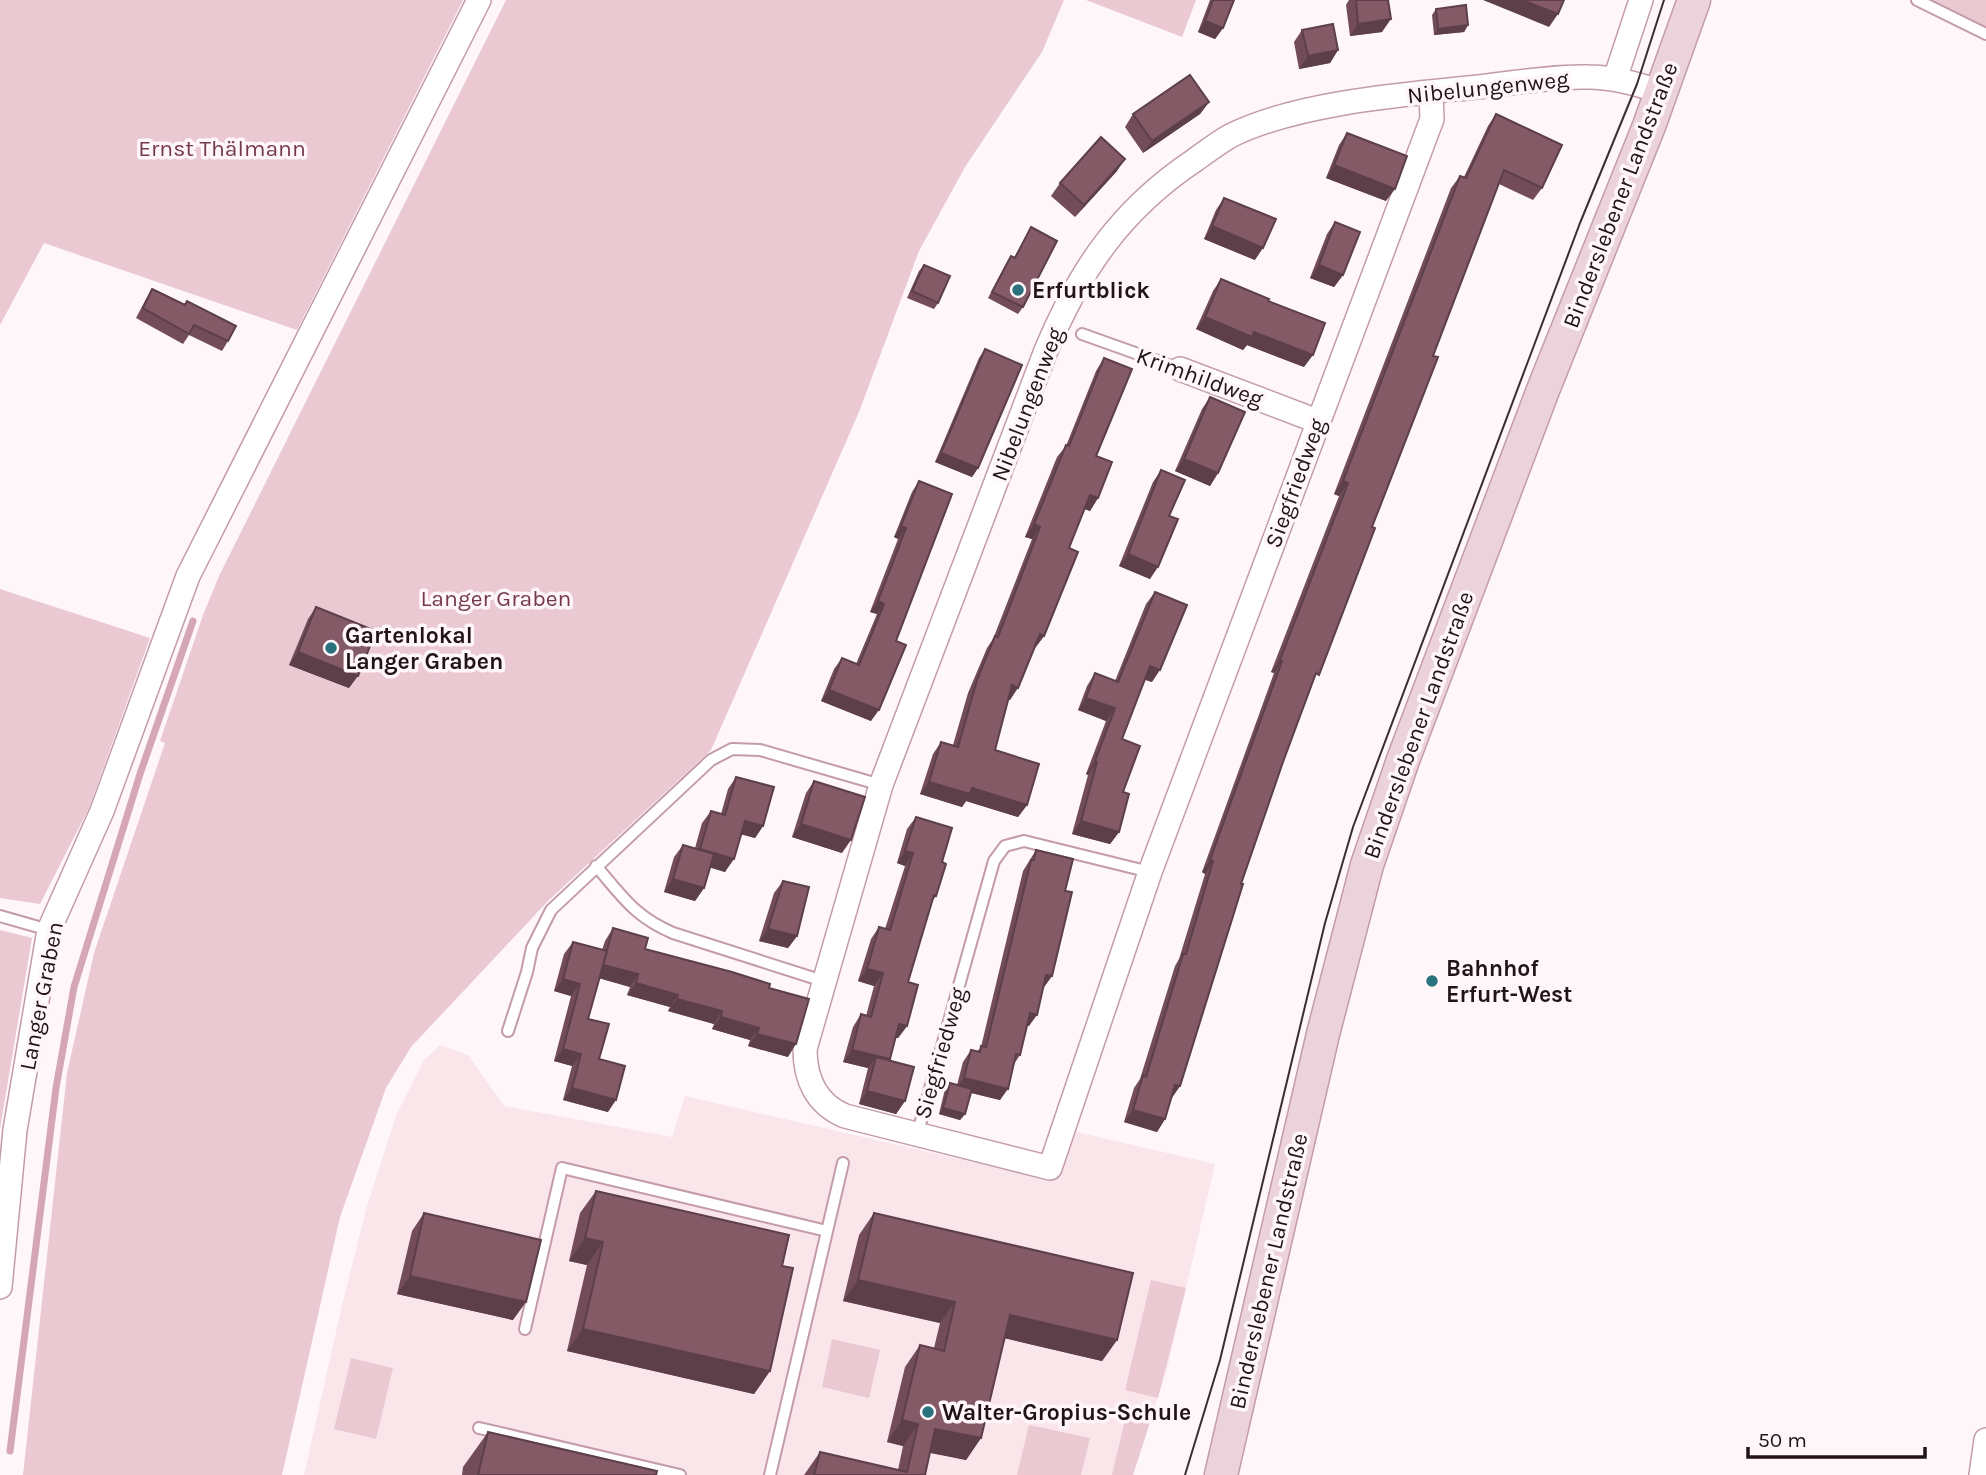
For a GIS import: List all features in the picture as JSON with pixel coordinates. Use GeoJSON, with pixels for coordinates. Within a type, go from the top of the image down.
{"type":"FeatureCollection","features":[{"type":"Feature","properties":{"kind":"main road","name":"Binderslebener Landstraße"},"geometry":{"type":"LineString","coordinates":[[1221,1475],[1323,1034],[1367,865],[1403,760],[1694,0]]}},
{"type":"Feature","properties":{"kind":"street","name":"Langer Graben"},"geometry":{"type":"LineString","coordinates":[[0,1287],[15,1130],[50,930],[102,811],[188,576],[479,0]]}},
{"type":"Feature","properties":{"kind":"street"},"geometry":{"type":"LineString","coordinates":[[1615,79],[1641,0]]}},
{"type":"Feature","properties":{"kind":"street","name":"Nibelungenweg"},"geometry":{"type":"LineString","coordinates":[[916,1135],[835,1112],[811,1087],[805,1067],[805,1049],[881,785],[1045,353],[1069,300],[1097,252],[1152,192],[1230,136],[1265,122],[1312,109],[1432,92],[1589,76],[1615,79],[1661,92]]}},
{"type":"Feature","properties":{"kind":"street","name":"Siegfriedweg"},"geometry":{"type":"LineString","coordinates":[[916,1135],[1050,1168],[1150,872],[1432,119],[1432,92]]}},
{"type":"Feature","properties":{"kind":"street","name":"Krimhildweg"},"geometry":{"type":"LineString","coordinates":[[1180,369],[1317,421]]}},
{"type":"Feature","properties":{"kind":"street"},"geometry":{"type":"LineString","coordinates":[[1981,1475],[1986,1440]]}},
{"type":"Feature","properties":{"kind":"lane"},"geometry":{"type":"LineString","coordinates":[[1917,0],[1986,34]]}},
{"type":"Feature","properties":{"kind":"lane","name":"Krimhildweg"},"geometry":{"type":"LineString","coordinates":[[1082,334],[1180,369]]}},
{"type":"Feature","properties":{"kind":"lane"},"geometry":{"type":"LineString","coordinates":[[508,1031],[532,948],[551,910],[711,760],[733,749],[760,750],[881,785]]}},
{"type":"Feature","properties":{"kind":"lane","name":"Siegfriedweg"},"geometry":{"type":"LineString","coordinates":[[916,1135],[994,861],[1005,846],[1024,841],[1150,872]]}},
{"type":"Feature","properties":{"kind":"lane"},"geometry":{"type":"LineString","coordinates":[[596,866],[631,907],[650,923],[673,933],[823,981]]}},
{"type":"Feature","properties":{"kind":"lane"},"geometry":{"type":"LineString","coordinates":[[0,916],[50,930]]}},
{"type":"Feature","properties":{"kind":"lane"},"geometry":{"type":"LineString","coordinates":[[770,1475],[843,1163]]}},
{"type":"Feature","properties":{"kind":"lane"},"geometry":{"type":"LineString","coordinates":[[526,1329],[562,1168],[827,1231]]}},
{"type":"Feature","properties":{"kind":"lane"},"geometry":{"type":"LineString","coordinates":[[479,1428],[680,1475]]}},
{"type":"Feature","properties":{"kind":"shaded area"},"geometry":{"type":"Polygon","coordinates":[[[440,1045],[468,1055],[504,1106],[672,1137],[685,1096],[1055,1181],[1072,1131],[1215,1164],[1167,1369],[1133,1475],[304,1475],[367,1206],[397,1113],[424,1060],[440,1045]]]}},
{"type":"Feature","properties":{"kind":"green space","name":"Ernst Thälmann"},"geometry":{"type":"Polygon","coordinates":[[[0,0],[463,0],[297,330],[44,243],[0,325],[0,0]]]}},
{"type":"Feature","properties":{"kind":"green space","name":"Langer Graben"},"geometry":{"type":"Polygon","coordinates":[[[506,0],[1064,0],[1042,52],[965,167],[919,251],[859,412],[711,750],[548,901],[411,1047],[386,1088],[340,1217],[282,1475],[23,1475],[67,1073],[94,953],[165,743],[160,741],[219,576],[506,0]]]}},
{"type":"Feature","properties":{"kind":"green space"},"geometry":{"type":"Polygon","coordinates":[[[1086,0],[1196,0],[1182,37],[1086,0]]]}},
{"type":"Feature","properties":{"kind":"green space"},"geometry":{"type":"Polygon","coordinates":[[[1932,0],[1986,0],[1986,27],[1985,27],[1932,0]]]}},
{"type":"Feature","properties":{"kind":"green space"},"geometry":{"type":"Polygon","coordinates":[[[0,589],[150,638],[89,808],[40,904],[0,898],[0,589]]]}},
{"type":"Feature","properties":{"kind":"green space"},"geometry":{"type":"Polygon","coordinates":[[[0,930],[32,938],[0,1129],[0,930]]]}},
{"type":"Feature","properties":{"kind":"green space"},"geometry":{"type":"Polygon","coordinates":[[[1151,1280],[1186,1288],[1158,1398],[1125,1390],[1151,1280]]]}},
{"type":"Feature","properties":{"kind":"green space"},"geometry":{"type":"Polygon","coordinates":[[[832,1339],[880,1350],[869,1398],[822,1387],[832,1339]]]}},
{"type":"Feature","properties":{"kind":"green space"},"geometry":{"type":"Polygon","coordinates":[[[351,1358],[393,1368],[376,1439],[334,1429],[351,1358]]]}},
{"type":"Feature","properties":{"kind":"green space"},"geometry":{"type":"Polygon","coordinates":[[[1127,1411],[1152,1416],[1133,1475],[1112,1475],[1127,1411]]]}},
{"type":"Feature","properties":{"kind":"green space"},"geometry":{"type":"Polygon","coordinates":[[[1029,1425],[1090,1438],[1081,1475],[1017,1475],[1029,1425]]]}},
{"type":"Feature","properties":{"kind":"building"},"geometry":{"type":"Polygon","coordinates":[[[1213,0],[1234,0],[1223,28],[1205,21],[1213,0]]]}},
{"type":"Feature","properties":{"kind":"building"},"geometry":{"type":"Polygon","coordinates":[[[1356,0],[1388,0],[1391,19],[1358,24],[1356,0]]]}},
{"type":"Feature","properties":{"kind":"building"},"geometry":{"type":"Polygon","coordinates":[[[1522,0],[1564,0],[1558,14],[1522,0]]]}},
{"type":"Feature","properties":{"kind":"building"},"geometry":{"type":"Polygon","coordinates":[[[1466,5],[1468,25],[1438,29],[1436,9],[1466,5]]]}},
{"type":"Feature","properties":{"kind":"building"},"geometry":{"type":"Polygon","coordinates":[[[1333,24],[1338,50],[1308,56],[1302,30],[1333,24]]]}},
{"type":"Feature","properties":{"kind":"building"},"geometry":{"type":"Polygon","coordinates":[[[1190,75],[1209,102],[1152,141],[1133,114],[1190,75]]]}},
{"type":"Feature","properties":{"kind":"building"},"geometry":{"type":"Polygon","coordinates":[[[1496,114],[1562,145],[1542,188],[1504,170],[1433,356],[1438,357],[1372,527],[1375,528],[1283,762],[1241,884],[1180,1086],[1175,1085],[1165,1119],[1133,1110],[1143,1075],[1146,1077],[1183,954],[1186,954],[1213,861],[1210,860],[1282,661],[1280,660],[1348,483],[1343,481],[1460,176],[1466,178],[1496,114]]]}},
{"type":"Feature","properties":{"kind":"building"},"geometry":{"type":"Polygon","coordinates":[[[1347,133],[1407,156],[1395,189],[1334,165],[1347,133]]]}},
{"type":"Feature","properties":{"kind":"building"},"geometry":{"type":"Polygon","coordinates":[[[1101,137],[1125,159],[1084,205],[1060,183],[1101,137]]]}},
{"type":"Feature","properties":{"kind":"building"},"geometry":{"type":"Polygon","coordinates":[[[1224,198],[1276,219],[1263,248],[1212,226],[1224,198]]]}},
{"type":"Feature","properties":{"kind":"building"},"geometry":{"type":"Polygon","coordinates":[[[1335,222],[1360,232],[1343,275],[1319,265],[1335,222]]]}},
{"type":"Feature","properties":{"kind":"building"},"geometry":{"type":"Polygon","coordinates":[[[1031,227],[1057,241],[1023,307],[992,292],[1011,256],[1015,258],[1031,227]]]}},
{"type":"Feature","properties":{"kind":"building"},"geometry":{"type":"Polygon","coordinates":[[[924,265],[950,276],[938,303],[912,291],[924,265]]]}},
{"type":"Feature","properties":{"kind":"building"},"geometry":{"type":"Polygon","coordinates":[[[1221,279],[1325,323],[1313,355],[1254,332],[1252,337],[1205,317],[1221,279]]]}},
{"type":"Feature","properties":{"kind":"building"},"geometry":{"type":"Polygon","coordinates":[[[152,289],[185,305],[187,301],[236,326],[228,341],[194,325],[189,334],[143,308],[152,289]]]}},
{"type":"Feature","properties":{"kind":"building"},"geometry":{"type":"Polygon","coordinates":[[[985,349],[1022,365],[978,468],[941,453],[985,349]]]}},
{"type":"Feature","properties":{"kind":"building"},"geometry":{"type":"Polygon","coordinates":[[[1104,358],[1132,369],[1096,456],[1112,462],[1098,498],[1090,495],[1069,548],[1078,552],[1044,636],[1040,634],[1018,688],[1012,685],[995,750],[1039,764],[1027,805],[972,788],[970,794],[929,782],[941,742],[958,747],[977,680],[995,636],[998,637],[1040,527],[1034,524],[1104,358]]]}},
{"type":"Feature","properties":{"kind":"building"},"geometry":{"type":"Polygon","coordinates":[[[1210,397],[1245,412],[1218,473],[1184,459],[1210,397]]]}},
{"type":"Feature","properties":{"kind":"building"},"geometry":{"type":"Polygon","coordinates":[[[1161,470],[1185,480],[1169,516],[1178,519],[1158,567],[1128,554],[1161,470]]]}},
{"type":"Feature","properties":{"kind":"building"},"geometry":{"type":"Polygon","coordinates":[[[919,481],[952,494],[896,641],[906,645],[879,710],[829,690],[842,658],[859,665],[884,604],[878,601],[906,528],[901,526],[919,481]]]}},
{"type":"Feature","properties":{"kind":"building"},"geometry":{"type":"Polygon","coordinates":[[[1155,592],[1187,605],[1160,670],[1150,666],[1122,739],[1140,746],[1123,792],[1129,794],[1119,832],[1081,821],[1097,762],[1095,761],[1115,708],[1086,698],[1095,673],[1118,682],[1155,592]]]}},
{"type":"Feature","properties":{"kind":"building"},"geometry":{"type":"Polygon","coordinates":[[[316,607],[376,631],[358,676],[298,652],[316,607]]]}},
{"type":"Feature","properties":{"kind":"building"},"geometry":{"type":"Polygon","coordinates":[[[736,777],[774,787],[763,826],[745,821],[734,859],[700,849],[711,811],[725,815],[736,777]]]}},
{"type":"Feature","properties":{"kind":"building"},"geometry":{"type":"Polygon","coordinates":[[[814,781],[865,797],[851,840],[801,824],[814,781]]]}},
{"type":"Feature","properties":{"kind":"building"},"geometry":{"type":"Polygon","coordinates":[[[916,817],[952,828],[942,862],[946,864],[908,982],[918,985],[907,1026],[899,1024],[890,1059],[852,1050],[861,1014],[871,1017],[883,973],[867,969],[879,927],[890,930],[913,853],[905,851],[916,817]]]}},
{"type":"Feature","properties":{"kind":"building"},"geometry":{"type":"Polygon","coordinates":[[[683,845],[714,854],[704,888],[673,879],[683,845]]]}},
{"type":"Feature","properties":{"kind":"building"},"geometry":{"type":"Polygon","coordinates":[[[1036,850],[1073,859],[1065,891],[1072,892],[1052,976],[1046,975],[1037,1015],[1030,1013],[1008,1089],[964,1078],[971,1050],[980,1052],[981,1046],[986,1047],[1031,860],[1034,860],[1036,850]]]}},
{"type":"Feature","properties":{"kind":"building"},"geometry":{"type":"Polygon","coordinates":[[[783,881],[809,887],[797,936],[768,929],[783,881]]]}},
{"type":"Feature","properties":{"kind":"building"},"geometry":{"type":"Polygon","coordinates":[[[613,928],[648,938],[645,949],[732,972],[770,984],[769,988],[809,999],[796,1044],[757,1034],[759,1028],[721,1017],[722,1011],[677,999],[678,995],[636,983],[638,974],[603,965],[613,928]]]}},
{"type":"Feature","properties":{"kind":"building"},"geometry":{"type":"Polygon","coordinates":[[[573,942],[607,951],[588,1019],[609,1024],[599,1059],[625,1066],[616,1100],[572,1088],[581,1054],[563,1049],[580,984],[563,979],[573,942]]]}},
{"type":"Feature","properties":{"kind":"building"},"geometry":{"type":"Polygon","coordinates":[[[876,1057],[914,1067],[905,1101],[867,1091],[876,1057]]]}},
{"type":"Feature","properties":{"kind":"building"},"geometry":{"type":"Polygon","coordinates":[[[950,1083],[972,1089],[965,1114],[943,1108],[950,1083]]]}},
{"type":"Feature","properties":{"kind":"building"},"geometry":{"type":"Polygon","coordinates":[[[596,1191],[789,1235],[782,1266],[793,1268],[770,1371],[583,1329],[603,1242],[585,1238],[596,1191]]]}},
{"type":"Feature","properties":{"kind":"building"},"geometry":{"type":"Polygon","coordinates":[[[424,1213],[541,1240],[526,1302],[410,1276],[424,1213]]]}},
{"type":"Feature","properties":{"kind":"building"},"geometry":{"type":"Polygon","coordinates":[[[874,1213],[1133,1273],[1117,1340],[1010,1315],[981,1438],[935,1429],[925,1475],[814,1475],[820,1452],[907,1472],[918,1424],[902,1420],[920,1345],[944,1351],[955,1302],[858,1280],[874,1213]]]}},
{"type":"Feature","properties":{"kind":"building"},"geometry":{"type":"Polygon","coordinates":[[[488,1432],[657,1471],[656,1475],[478,1475],[488,1432]]]}},
{"type":"Feature","properties":{"kind":"waterway"},"geometry":{"type":"LineString","coordinates":[[10,1451],[56,1088],[74,987],[140,774],[193,621]]}},
{"type":"Feature","properties":{"kind":"tram line"},"geometry":{"type":"LineString","coordinates":[[1185,1475],[1220,1360],[1325,923],[1353,827],[1580,223],[1637,84],[1664,0]]}},
{"type":"Feature","properties":{"kind":"place","name":"Erfurtblick"},"geometry":{"type":"Point","coordinates":[1018,290]}},
{"type":"Feature","properties":{"kind":"place","name":"Gartenlokal Langer Graben"},"geometry":{"type":"Point","coordinates":[331,648]}},
{"type":"Feature","properties":{"kind":"place","name":"Bahnhof Erfurt-West"},"geometry":{"type":"Point","coordinates":[1432,981]}},
{"type":"Feature","properties":{"kind":"place","name":"Walter-Gropius-Schule"},"geometry":{"type":"Point","coordinates":[928,1412]}}]}
